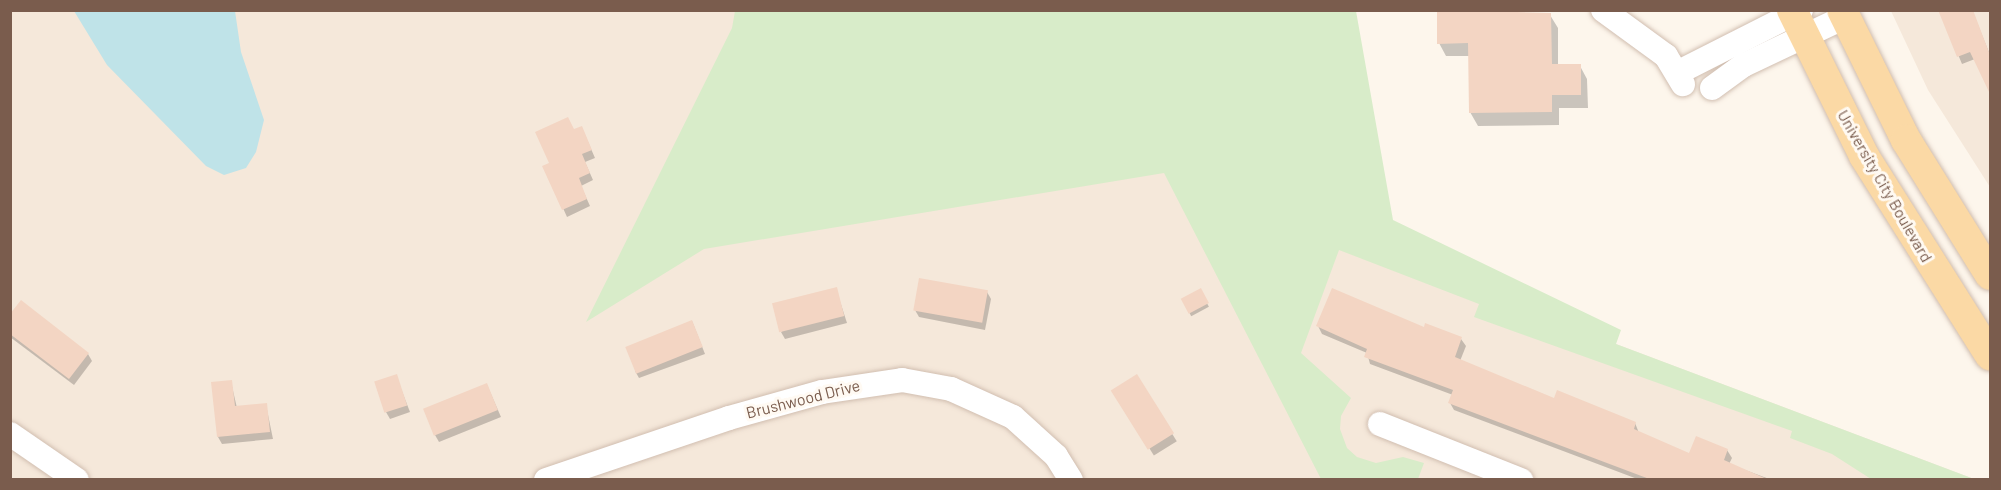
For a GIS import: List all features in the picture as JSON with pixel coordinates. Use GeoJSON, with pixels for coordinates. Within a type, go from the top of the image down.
{"type":"FeatureCollection","features":[{"type":"Feature","properties":{"kind":"main road"},"geometry":{"type":"LineString","coordinates":[[1843,14],[1906,140],[1990,275]]}},
{"type":"Feature","properties":{"kind":"main road","name":"University City Boulevard"},"geometry":{"type":"LineString","coordinates":[[1797,18],[1864,156],[1990,355]]}},
{"type":"Feature","properties":{"kind":"street"},"geometry":{"type":"LineString","coordinates":[[1603,10],[1666,56],[1680,79],[1797,18],[1843,14]]}},
{"type":"Feature","properties":{"kind":"street"},"geometry":{"type":"LineString","coordinates":[[1712,88],[1744,65],[1797,18]]}},
{"type":"Feature","properties":{"kind":"street","name":"Brushwood Drive"},"geometry":{"type":"LineString","coordinates":[[546,480],[729,418],[822,392],[902,381],[951,389],[1013,417],[1056,456],[1071,480]]}},
{"type":"Feature","properties":{"kind":"street"},"geometry":{"type":"LineString","coordinates":[[1380,424],[1521,480]]}},
{"type":"Feature","properties":{"kind":"street"},"geometry":{"type":"LineString","coordinates":[[10,434],[78,480]]}},
{"type":"Feature","properties":{"kind":"shaded area"},"geometry":{"type":"Polygon","coordinates":[[[10,11],[768,11],[1166,158],[1616,344],[1974,479],[11,479],[10,11]]]}},
{"type":"Feature","properties":{"kind":"shaded area"},"geometry":{"type":"Polygon","coordinates":[[[1891,11],[1990,11],[1990,187],[1928,90],[1891,11]]]}},
{"type":"Feature","properties":{"kind":"green space"},"geometry":{"type":"Polygon","coordinates":[[[735,11],[1356,11],[1393,220],[1621,330],[1616,344],[1974,479],[1871,479],[1832,454],[1790,438],[1792,431],[1474,317],[1479,304],[1339,250],[1301,353],[1351,398],[1341,416],[1340,429],[1347,448],[1357,457],[1376,463],[1403,457],[1424,463],[1418,479],[1321,479],[1164,173],[704,249],[586,322],[732,28],[735,11]]]}},
{"type":"Feature","properties":{"kind":"water"},"geometry":{"type":"Polygon","coordinates":[[[74,11],[235,11],[241,52],[264,120],[256,152],[246,168],[224,175],[206,166],[107,65],[74,11]]]}},
{"type":"Feature","properties":{"kind":"building"},"geometry":{"type":"Polygon","coordinates":[[[1437,10],[1551,13],[1552,64],[1581,64],[1581,95],[1552,95],[1552,112],[1469,113],[1468,43],[1437,44],[1437,10]]]}},
{"type":"Feature","properties":{"kind":"building"},"geometry":{"type":"Polygon","coordinates":[[[1938,10],[1973,10],[1990,55],[1990,94],[1970,52],[1957,57],[1938,10]]]}},
{"type":"Feature","properties":{"kind":"building"},"geometry":{"type":"Polygon","coordinates":[[[568,117],[574,129],[582,126],[592,150],[582,154],[590,173],[579,178],[587,199],[562,210],[542,166],[549,163],[535,132],[568,117]]]}},
{"type":"Feature","properties":{"kind":"building"},"geometry":{"type":"Polygon","coordinates":[[[919,278],[988,290],[982,323],[913,310],[919,278]]]}},
{"type":"Feature","properties":{"kind":"building"},"geometry":{"type":"Polygon","coordinates":[[[837,287],[844,316],[779,332],[772,303],[837,287]]]}},
{"type":"Feature","properties":{"kind":"building"},"geometry":{"type":"Polygon","coordinates":[[[1201,288],[1209,303],[1189,314],[1181,299],[1201,288]]]}},
{"type":"Feature","properties":{"kind":"building"},"geometry":{"type":"Polygon","coordinates":[[[1332,288],[1424,327],[1425,323],[1462,337],[1455,357],[1554,398],[1557,390],[1636,422],[1634,429],[1689,453],[1696,436],[1728,449],[1724,460],[1769,480],[1652,480],[1448,403],[1453,390],[1364,357],[1367,349],[1316,326],[1332,288]]]}},
{"type":"Feature","properties":{"kind":"building"},"geometry":{"type":"Polygon","coordinates":[[[21,300],[89,353],[69,379],[10,334],[10,314],[21,300]]]}},
{"type":"Feature","properties":{"kind":"building"},"geometry":{"type":"Polygon","coordinates":[[[692,320],[703,347],[636,374],[625,347],[692,320]]]}},
{"type":"Feature","properties":{"kind":"building"},"geometry":{"type":"Polygon","coordinates":[[[397,374],[407,405],[384,413],[374,381],[397,374]]]}},
{"type":"Feature","properties":{"kind":"building"},"geometry":{"type":"Polygon","coordinates":[[[1137,374],[1174,433],[1148,450],[1111,390],[1137,374]]]}},
{"type":"Feature","properties":{"kind":"building"},"geometry":{"type":"Polygon","coordinates":[[[232,380],[235,406],[267,403],[270,432],[217,437],[211,382],[232,380]]]}},
{"type":"Feature","properties":{"kind":"building"},"geometry":{"type":"Polygon","coordinates":[[[487,383],[498,410],[434,436],[423,409],[487,383]]]}}]}
